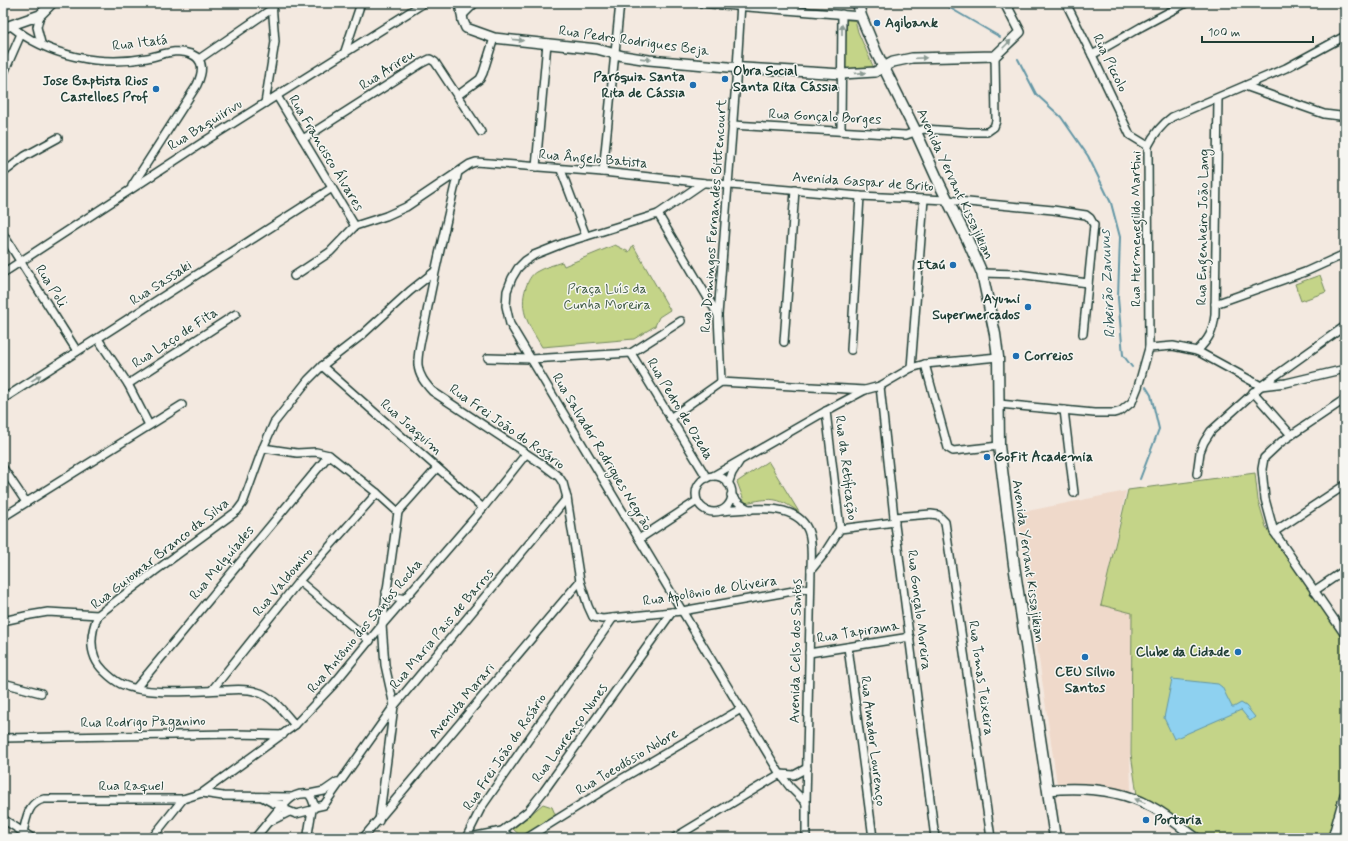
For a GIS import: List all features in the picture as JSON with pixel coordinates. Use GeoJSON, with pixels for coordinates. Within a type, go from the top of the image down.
{"type":"FeatureCollection","features":[{"type":"Feature","properties":{"kind":"main road","name":"Avenida Yervant Kissajikian"},"geometry":{"type":"LineString","coordinates":[[858,3],[861,16],[884,67],[982,273],[995,334],[998,357],[999,446],[1015,573],[1055,838]]}},
{"type":"Feature","properties":{"kind":"street"},"geometry":{"type":"LineString","coordinates":[[7,27],[40,15],[52,3]]}},
{"type":"Feature","properties":{"kind":"street"},"geometry":{"type":"LineString","coordinates":[[344,54],[361,3]]}},
{"type":"Feature","properties":{"kind":"street","name":"Rua Baquiirivu"},"geometry":{"type":"LineString","coordinates":[[3,273],[129,189],[424,3]]}},
{"type":"Feature","properties":{"kind":"street"},"geometry":{"type":"LineString","coordinates":[[460,3],[462,16]]}},
{"type":"Feature","properties":{"kind":"street"},"geometry":{"type":"LineString","coordinates":[[462,16],[475,3]]}},
{"type":"Feature","properties":{"kind":"street"},"geometry":{"type":"LineString","coordinates":[[603,172],[620,3]]}},
{"type":"Feature","properties":{"kind":"street"},"geometry":{"type":"LineString","coordinates":[[698,3],[741,5],[861,16]]}},
{"type":"Feature","properties":{"kind":"street"},"geometry":{"type":"LineString","coordinates":[[995,56],[1020,32],[1004,3]]}},
{"type":"Feature","properties":{"kind":"street","name":"Rua Piccolo"},"geometry":{"type":"LineString","coordinates":[[1066,3],[1130,134],[1148,146]]}},
{"type":"Feature","properties":{"kind":"street"},"geometry":{"type":"LineString","coordinates":[[1092,55],[1186,3]]}},
{"type":"Feature","properties":{"kind":"street","name":"Rua Domingos Fernandes Bittencourt"},"geometry":{"type":"LineString","coordinates":[[721,382],[718,316],[729,185],[741,5]]}},
{"type":"Feature","properties":{"kind":"street"},"geometry":{"type":"LineString","coordinates":[[129,189],[197,85],[202,68],[199,59],[272,6]]}},
{"type":"Feature","properties":{"kind":"street"},"geometry":{"type":"LineString","coordinates":[[265,103],[275,42],[272,6]]}},
{"type":"Feature","properties":{"kind":"street"},"geometry":{"type":"LineString","coordinates":[[841,130],[842,14]]}},
{"type":"Feature","properties":{"kind":"street"},"geometry":{"type":"LineString","coordinates":[[40,15],[37,27],[41,44]]}},
{"type":"Feature","properties":{"kind":"street","name":"Rua Pedro Rodrigues Beja"},"geometry":{"type":"LineString","coordinates":[[462,16],[464,26],[469,30],[494,38],[597,49],[649,60],[737,68],[842,74],[875,72],[893,62],[912,58],[995,56]]}},
{"type":"Feature","properties":{"kind":"street","name":"Rua Itatá"},"geometry":{"type":"LineString","coordinates":[[7,27],[41,44],[71,56],[120,61],[146,58],[171,52],[182,52],[192,54],[199,59]]}},
{"type":"Feature","properties":{"kind":"street"},"geometry":{"type":"LineString","coordinates":[[3,75],[21,34]]}},
{"type":"Feature","properties":{"kind":"street","name":"Rua Hermenegildo Martini"},"geometry":{"type":"LineString","coordinates":[[999,404],[1094,413],[1114,413],[1121,411],[1132,402],[1149,348],[1148,146],[1157,130],[1172,117],[1286,68],[1345,36]]}},
{"type":"Feature","properties":{"kind":"street"},"geometry":{"type":"LineString","coordinates":[[457,96],[480,79],[494,38]]}},
{"type":"Feature","properties":{"kind":"street"},"geometry":{"type":"LineString","coordinates":[[536,167],[547,43]]}},
{"type":"Feature","properties":{"kind":"street","name":"Rua Gonçalo Borges"},"geometry":{"type":"LineString","coordinates":[[732,125],[841,130],[906,135],[924,129],[982,132],[991,130],[996,121],[995,56]]}},
{"type":"Feature","properties":{"kind":"street","name":"Rua Arireu"},"geometry":{"type":"LineString","coordinates":[[303,140],[428,60],[433,60],[435,62],[481,132]]}},
{"type":"Feature","properties":{"kind":"street"},"geometry":{"type":"LineString","coordinates":[[1245,86],[1324,114],[1340,116],[1345,115]]}},
{"type":"Feature","properties":{"kind":"street","name":"Rua Francisco Álvares"},"geometry":{"type":"LineString","coordinates":[[277,96],[355,226],[386,216],[406,207],[458,172]]}},
{"type":"Feature","properties":{"kind":"street","name":"Rua Engenheiro João Lang"},"geometry":{"type":"LineString","coordinates":[[1198,351],[1210,336],[1214,327],[1218,98]]}},
{"type":"Feature","properties":{"kind":"street"},"geometry":{"type":"LineString","coordinates":[[3,173],[25,156],[58,138]]}},
{"type":"Feature","properties":{"kind":"street","name":"Rua Ângelo Batista"},"geometry":{"type":"LineString","coordinates":[[458,172],[476,162],[562,170],[603,172],[729,185]]}},
{"type":"Feature","properties":{"kind":"street"},"geometry":{"type":"LineString","coordinates":[[562,170],[586,236]]}},
{"type":"Feature","properties":{"kind":"street","name":"Rua Frei João do Rosário"},"geometry":{"type":"LineString","coordinates":[[458,172],[434,272],[418,363],[419,372],[424,382],[432,391],[559,477],[563,483],[567,498],[580,581],[590,613],[593,616],[602,619],[613,618]]}},
{"type":"Feature","properties":{"kind":"street","name":"Rua Salvador Rodrigues Negrão"},"geometry":{"type":"LineString","coordinates":[[703,183],[658,214],[586,236],[534,255],[518,268],[512,278],[507,291],[506,306],[510,324],[780,774],[790,787],[806,803]]}},
{"type":"Feature","properties":{"kind":"street","name":"Avenida Gaspar de Brito"},"geometry":{"type":"LineString","coordinates":[[729,185],[860,196],[947,200],[1080,214],[1090,218],[1094,226],[1088,283]]}},
{"type":"Feature","properties":{"kind":"street","name":"Rua Sassaki"},"geometry":{"type":"LineString","coordinates":[[3,398],[98,339],[332,188]]}},
{"type":"Feature","properties":{"kind":"street"},"geometry":{"type":"LineString","coordinates":[[784,342],[795,190]]}},
{"type":"Feature","properties":{"kind":"street"},"geometry":{"type":"LineString","coordinates":[[851,350],[860,196]]}},
{"type":"Feature","properties":{"kind":"street"},"geometry":{"type":"LineString","coordinates":[[911,368],[924,199]]}},
{"type":"Feature","properties":{"kind":"street"},"geometry":{"type":"LineString","coordinates":[[658,214],[718,316]]}},
{"type":"Feature","properties":{"kind":"street"},"geometry":{"type":"LineString","coordinates":[[294,276],[330,252],[355,226]]}},
{"type":"Feature","properties":{"kind":"street","name":"Rua Poli"},"geometry":{"type":"LineString","coordinates":[[3,234],[77,351]]}},
{"type":"Feature","properties":{"kind":"street"},"geometry":{"type":"LineString","coordinates":[[1215,304],[1305,272],[1345,254]]}},
{"type":"Feature","properties":{"kind":"street","name":"Rua Guiomar Branco da Silva"},"geometry":{"type":"LineString","coordinates":[[295,725],[275,703],[259,692],[250,690],[169,691],[136,688],[122,684],[114,680],[100,667],[95,658],[92,644],[92,634],[98,615],[237,511],[243,503],[263,448],[274,423],[308,380],[322,366],[362,335],[410,291],[434,272]]}},
{"type":"Feature","properties":{"kind":"street"},"geometry":{"type":"LineString","coordinates":[[982,273],[1018,274],[1088,283],[1083,334]]}},
{"type":"Feature","properties":{"kind":"street","name":"Rua Laço de Fita"},"geometry":{"type":"LineString","coordinates":[[128,384],[236,314]]}},
{"type":"Feature","properties":{"kind":"street"},"geometry":{"type":"LineString","coordinates":[[488,358],[532,359],[631,353],[681,321]]}},
{"type":"Feature","properties":{"kind":"street"},"geometry":{"type":"LineString","coordinates":[[1197,474],[1200,452],[1211,431],[1253,392],[1345,326]]}},
{"type":"Feature","properties":{"kind":"street"},"geometry":{"type":"LineString","coordinates":[[98,339],[128,384],[149,425]]}},
{"type":"Feature","properties":{"kind":"street"},"geometry":{"type":"LineString","coordinates":[[1149,348],[1173,346],[1198,351],[1261,386],[1286,383],[1345,369]]}},
{"type":"Feature","properties":{"kind":"street","name":"Rua Pedro de Ozeda"},"geometry":{"type":"LineString","coordinates":[[631,353],[670,418],[710,477]]}},
{"type":"Feature","properties":{"kind":"street"},"geometry":{"type":"LineString","coordinates":[[731,495],[728,506],[716,512],[702,508],[697,501],[696,492],[697,487],[703,480],[826,411],[866,390],[880,386],[911,368],[925,364],[998,357]]}},
{"type":"Feature","properties":{"kind":"street"},"geometry":{"type":"LineString","coordinates":[[925,364],[948,448],[953,451],[999,446]]}},
{"type":"Feature","properties":{"kind":"street","name":"Rua Joaquim"},"geometry":{"type":"LineString","coordinates":[[322,366],[484,508]]}},
{"type":"Feature","properties":{"kind":"street"},"geometry":{"type":"LineString","coordinates":[[670,418],[721,382],[866,390]]}},
{"type":"Feature","properties":{"kind":"street","name":"Rua Gonçalo Moreira"},"geometry":{"type":"LineString","coordinates":[[880,386],[895,520],[935,838]]}},
{"type":"Feature","properties":{"kind":"street"},"geometry":{"type":"LineString","coordinates":[[1253,392],[1291,435]]}},
{"type":"Feature","properties":{"kind":"street"},"geometry":{"type":"LineString","coordinates":[[1345,399],[1291,435],[1271,451],[1264,458],[1262,464],[1265,499],[1274,532],[1345,635]]}},
{"type":"Feature","properties":{"kind":"street"},"geometry":{"type":"LineString","coordinates":[[3,517],[182,405]]}},
{"type":"Feature","properties":{"kind":"street"},"geometry":{"type":"LineString","coordinates":[[1064,410],[1074,494]]}},
{"type":"Feature","properties":{"kind":"street","name":"Rua da Retificação"},"geometry":{"type":"LineString","coordinates":[[826,411],[840,529]]}},
{"type":"Feature","properties":{"kind":"street"},"geometry":{"type":"LineString","coordinates":[[263,448],[297,452],[316,452],[329,455],[377,493],[398,512]]}},
{"type":"Feature","properties":{"kind":"street","name":"Rua Antônio dos Santos Rocha"},"geometry":{"type":"LineString","coordinates":[[202,793],[283,735],[295,725],[334,685],[382,625],[484,508],[526,454]]}},
{"type":"Feature","properties":{"kind":"street","name":"Rua Melquíades"},"geometry":{"type":"LineString","coordinates":[[136,688],[329,455]]}},
{"type":"Feature","properties":{"kind":"street"},"geometry":{"type":"LineString","coordinates":[[740,460],[732,473],[728,484],[731,495],[740,504],[751,510]]}},
{"type":"Feature","properties":{"kind":"street"},"geometry":{"type":"LineString","coordinates":[[3,468],[26,502]]}},
{"type":"Feature","properties":{"kind":"street"},"geometry":{"type":"LineString","coordinates":[[379,821],[394,706],[385,665],[382,625],[398,512],[437,468]]}},
{"type":"Feature","properties":{"kind":"street"},"geometry":{"type":"LineString","coordinates":[[710,477],[720,478],[728,484]]}},
{"type":"Feature","properties":{"kind":"street"},"geometry":{"type":"LineString","coordinates":[[1274,532],[1345,485]]}},
{"type":"Feature","properties":{"kind":"street","name":"Rua Valdomiro"},"geometry":{"type":"LineString","coordinates":[[212,690],[299,581],[377,493]]}},
{"type":"Feature","properties":{"kind":"street","name":"Rua Maria Pais de Barros"},"geometry":{"type":"LineString","coordinates":[[313,808],[324,804],[394,706],[567,498]]}},
{"type":"Feature","properties":{"kind":"street"},"geometry":{"type":"LineString","coordinates":[[639,539],[697,501]]}},
{"type":"Feature","properties":{"kind":"street","name":"Avenida Celso dos Santos"},"geometry":{"type":"LineString","coordinates":[[720,511],[780,509],[802,521],[808,530],[811,543],[811,570],[806,838]]}},
{"type":"Feature","properties":{"kind":"street","name":"Rua Tomas Teixeira"},"geometry":{"type":"LineString","coordinates":[[895,520],[931,514],[938,515],[945,522],[991,838]]}},
{"type":"Feature","properties":{"kind":"street"},"geometry":{"type":"LineString","coordinates":[[811,570],[824,554],[840,529],[895,520]]}},
{"type":"Feature","properties":{"kind":"street"},"geometry":{"type":"LineString","coordinates":[[1314,591],[1345,570]]}},
{"type":"Feature","properties":{"kind":"street"},"geometry":{"type":"LineString","coordinates":[[299,581],[370,641]]}},
{"type":"Feature","properties":{"kind":"street","name":"Avenida Marari"},"geometry":{"type":"LineString","coordinates":[[363,838],[379,821],[580,581]]}},
{"type":"Feature","properties":{"kind":"street","name":"Rua Apolônio de Oliveira"},"geometry":{"type":"LineString","coordinates":[[613,618],[682,611],[810,588]]}},
{"type":"Feature","properties":{"kind":"street"},"geometry":{"type":"LineString","coordinates":[[386,592],[392,596],[405,599]]}},
{"type":"Feature","properties":{"kind":"street"},"geometry":{"type":"LineString","coordinates":[[3,622],[48,612],[98,615]]}},
{"type":"Feature","properties":{"kind":"street","name":"Rua Lourenço Nunes"},"geometry":{"type":"LineString","coordinates":[[466,838],[502,831],[528,811],[544,791],[672,612]]}},
{"type":"Feature","properties":{"kind":"street","name":"Rua Frei João do Rosário"},"geometry":{"type":"LineString","coordinates":[[466,838],[481,808],[613,618]]}},
{"type":"Feature","properties":{"kind":"street","name":"Rua Tapirama"},"geometry":{"type":"LineString","coordinates":[[810,652],[910,637]]}},
{"type":"Feature","properties":{"kind":"street","name":"Rua Amador Lourenço"},"geometry":{"type":"LineString","coordinates":[[848,647],[873,838]]}},
{"type":"Feature","properties":{"kind":"street"},"geometry":{"type":"LineString","coordinates":[[3,683],[41,693]]}},
{"type":"Feature","properties":{"kind":"street","name":"Rua Toeodósio Nobre"},"geometry":{"type":"LineString","coordinates":[[527,838],[622,778],[741,709]]}},
{"type":"Feature","properties":{"kind":"street","name":"Rua Rodrigo Paganino"},"geometry":{"type":"LineString","coordinates":[[3,738],[232,734],[283,735]]}},
{"type":"Feature","properties":{"kind":"street"},"geometry":{"type":"LineString","coordinates":[[674,838],[780,774],[794,775],[807,768]]}},
{"type":"Feature","properties":{"kind":"street","name":"Rua Maria Pais de Barros"},"geometry":{"type":"LineString","coordinates":[[309,794],[324,791],[341,780]]}},
{"type":"Feature","properties":{"kind":"street"},"geometry":{"type":"LineString","coordinates":[[1048,790],[1100,790],[1127,796],[1151,806],[1196,838]]}},
{"type":"Feature","properties":{"kind":"street","name":"Rua Raquel"},"geometry":{"type":"LineString","coordinates":[[23,832],[31,807],[35,802],[44,799],[183,799],[202,793],[223,796],[291,797]]}},
{"type":"Feature","properties":{"kind":"street"},"geometry":{"type":"LineString","coordinates":[[255,838],[269,822],[286,808],[291,797],[299,793],[309,794],[312,799],[313,808],[308,834],[310,838]]}},
{"type":"Feature","properties":{"kind":"street"},"geometry":{"type":"LineString","coordinates":[[1333,838],[1345,795]]}},
{"type":"Feature","properties":{"kind":"street","name":"Rua Raquel"},"geometry":{"type":"LineString","coordinates":[[260,796],[286,808]]}},
{"type":"Feature","properties":{"kind":"street"},"geometry":{"type":"LineString","coordinates":[[152,838],[183,799]]}},
{"type":"Feature","properties":{"kind":"street"},"geometry":{"type":"LineString","coordinates":[[286,808],[296,814],[313,808]]}},
{"type":"Feature","properties":{"kind":"street"},"geometry":{"type":"LineString","coordinates":[[3,819],[32,838]]}},
{"type":"Feature","properties":{"kind":"street"},"geometry":{"type":"LineString","coordinates":[[502,831],[511,838]]}},
{"type":"Feature","properties":{"kind":"shaded area","name":"CEU Silvio Santos"},"geometry":{"type":"Polygon","coordinates":[[[1126,491],[1101,605],[1132,613],[1130,754],[1131,791],[1109,786],[1082,783],[1057,784],[1018,513],[1126,491]]]}},
{"type":"Feature","properties":{"kind":"green space"},"geometry":{"type":"Polygon","coordinates":[[[846,20],[855,20],[858,32],[873,66],[872,68],[845,69],[846,20]]]}},
{"type":"Feature","properties":{"kind":"green space","name":"Praça Luís da Cunha Moreira"},"geometry":{"type":"Polygon","coordinates":[[[615,245],[629,252],[633,245],[670,310],[659,317],[655,326],[634,339],[542,347],[526,318],[524,311],[524,296],[531,276],[546,267],[562,262],[564,266],[615,245]]]}},
{"type":"Feature","properties":{"kind":"green space"},"geometry":{"type":"Polygon","coordinates":[[[1320,275],[1326,292],[1301,301],[1295,284],[1320,275]]]}},
{"type":"Feature","properties":{"kind":"green space"},"geometry":{"type":"Polygon","coordinates":[[[768,461],[799,512],[785,503],[767,499],[745,503],[737,482],[768,461]]]}},
{"type":"Feature","properties":{"kind":"green space","name":"Clube da Cidade"},"geometry":{"type":"Polygon","coordinates":[[[1255,473],[1258,500],[1266,527],[1345,640],[1345,805],[1337,838],[1201,838],[1160,806],[1137,795],[1131,754],[1132,613],[1101,605],[1128,490],[1255,473]]]}},
{"type":"Feature","properties":{"kind":"green space"},"geometry":{"type":"Polygon","coordinates":[[[543,804],[552,807],[558,821],[531,838],[523,838],[513,829],[543,804]]]}},
{"type":"Feature","properties":{"kind":"water"},"geometry":{"type":"Polygon","coordinates":[[[1172,679],[1218,684],[1222,687],[1232,707],[1241,703],[1246,706],[1255,717],[1250,721],[1241,710],[1174,739],[1164,718],[1172,679]]]}},
{"type":"Feature","properties":{"kind":"waterway","name":"Ribeirão Zavuvus"},"geometry":{"type":"LineString","coordinates":[[947,3],[950,8],[1000,37]]}},
{"type":"Feature","properties":{"kind":"waterway","name":"Ribeirão Zavuvus"},"geometry":{"type":"LineString","coordinates":[[1018,59],[1036,94],[1061,117],[1088,156],[1111,203],[1120,237],[1118,298],[1123,355],[1132,367]]}},
{"type":"Feature","properties":{"kind":"waterway","name":"Ribeirão Zavuvus"},"geometry":{"type":"LineString","coordinates":[[1140,479],[1159,429],[1151,395],[1146,387]]}},
{"type":"Feature","properties":{"kind":"place","name":"Agibank"},"geometry":{"type":"Point","coordinates":[877,23]}},
{"type":"Feature","properties":{"kind":"place","name":"Obra Social Santa Rita Cássia"},"geometry":{"type":"Point","coordinates":[725,79]}},
{"type":"Feature","properties":{"kind":"place","name":"Paróquia Santa Rita de Cássia"},"geometry":{"type":"Point","coordinates":[693,85]}},
{"type":"Feature","properties":{"kind":"place","name":"Jose Baptista Rios Castelloes Prof"},"geometry":{"type":"Point","coordinates":[156,89]}},
{"type":"Feature","properties":{"kind":"place","name":"Itaú"},"geometry":{"type":"Point","coordinates":[953,265]}},
{"type":"Feature","properties":{"kind":"place","name":"Ayumi Supermercados"},"geometry":{"type":"Point","coordinates":[1028,307]}},
{"type":"Feature","properties":{"kind":"place","name":"Correios"},"geometry":{"type":"Point","coordinates":[1016,356]}},
{"type":"Feature","properties":{"kind":"place","name":"GoFit Academia"},"geometry":{"type":"Point","coordinates":[987,457]}},
{"type":"Feature","properties":{"kind":"place","name":"Clube da Cidade"},"geometry":{"type":"Point","coordinates":[1238,652]}},
{"type":"Feature","properties":{"kind":"place","name":"CEU Silvio Santos"},"geometry":{"type":"Point","coordinates":[1085,657]}},
{"type":"Feature","properties":{"kind":"place","name":"Portaria"},"geometry":{"type":"Point","coordinates":[1146,820]}}]}
